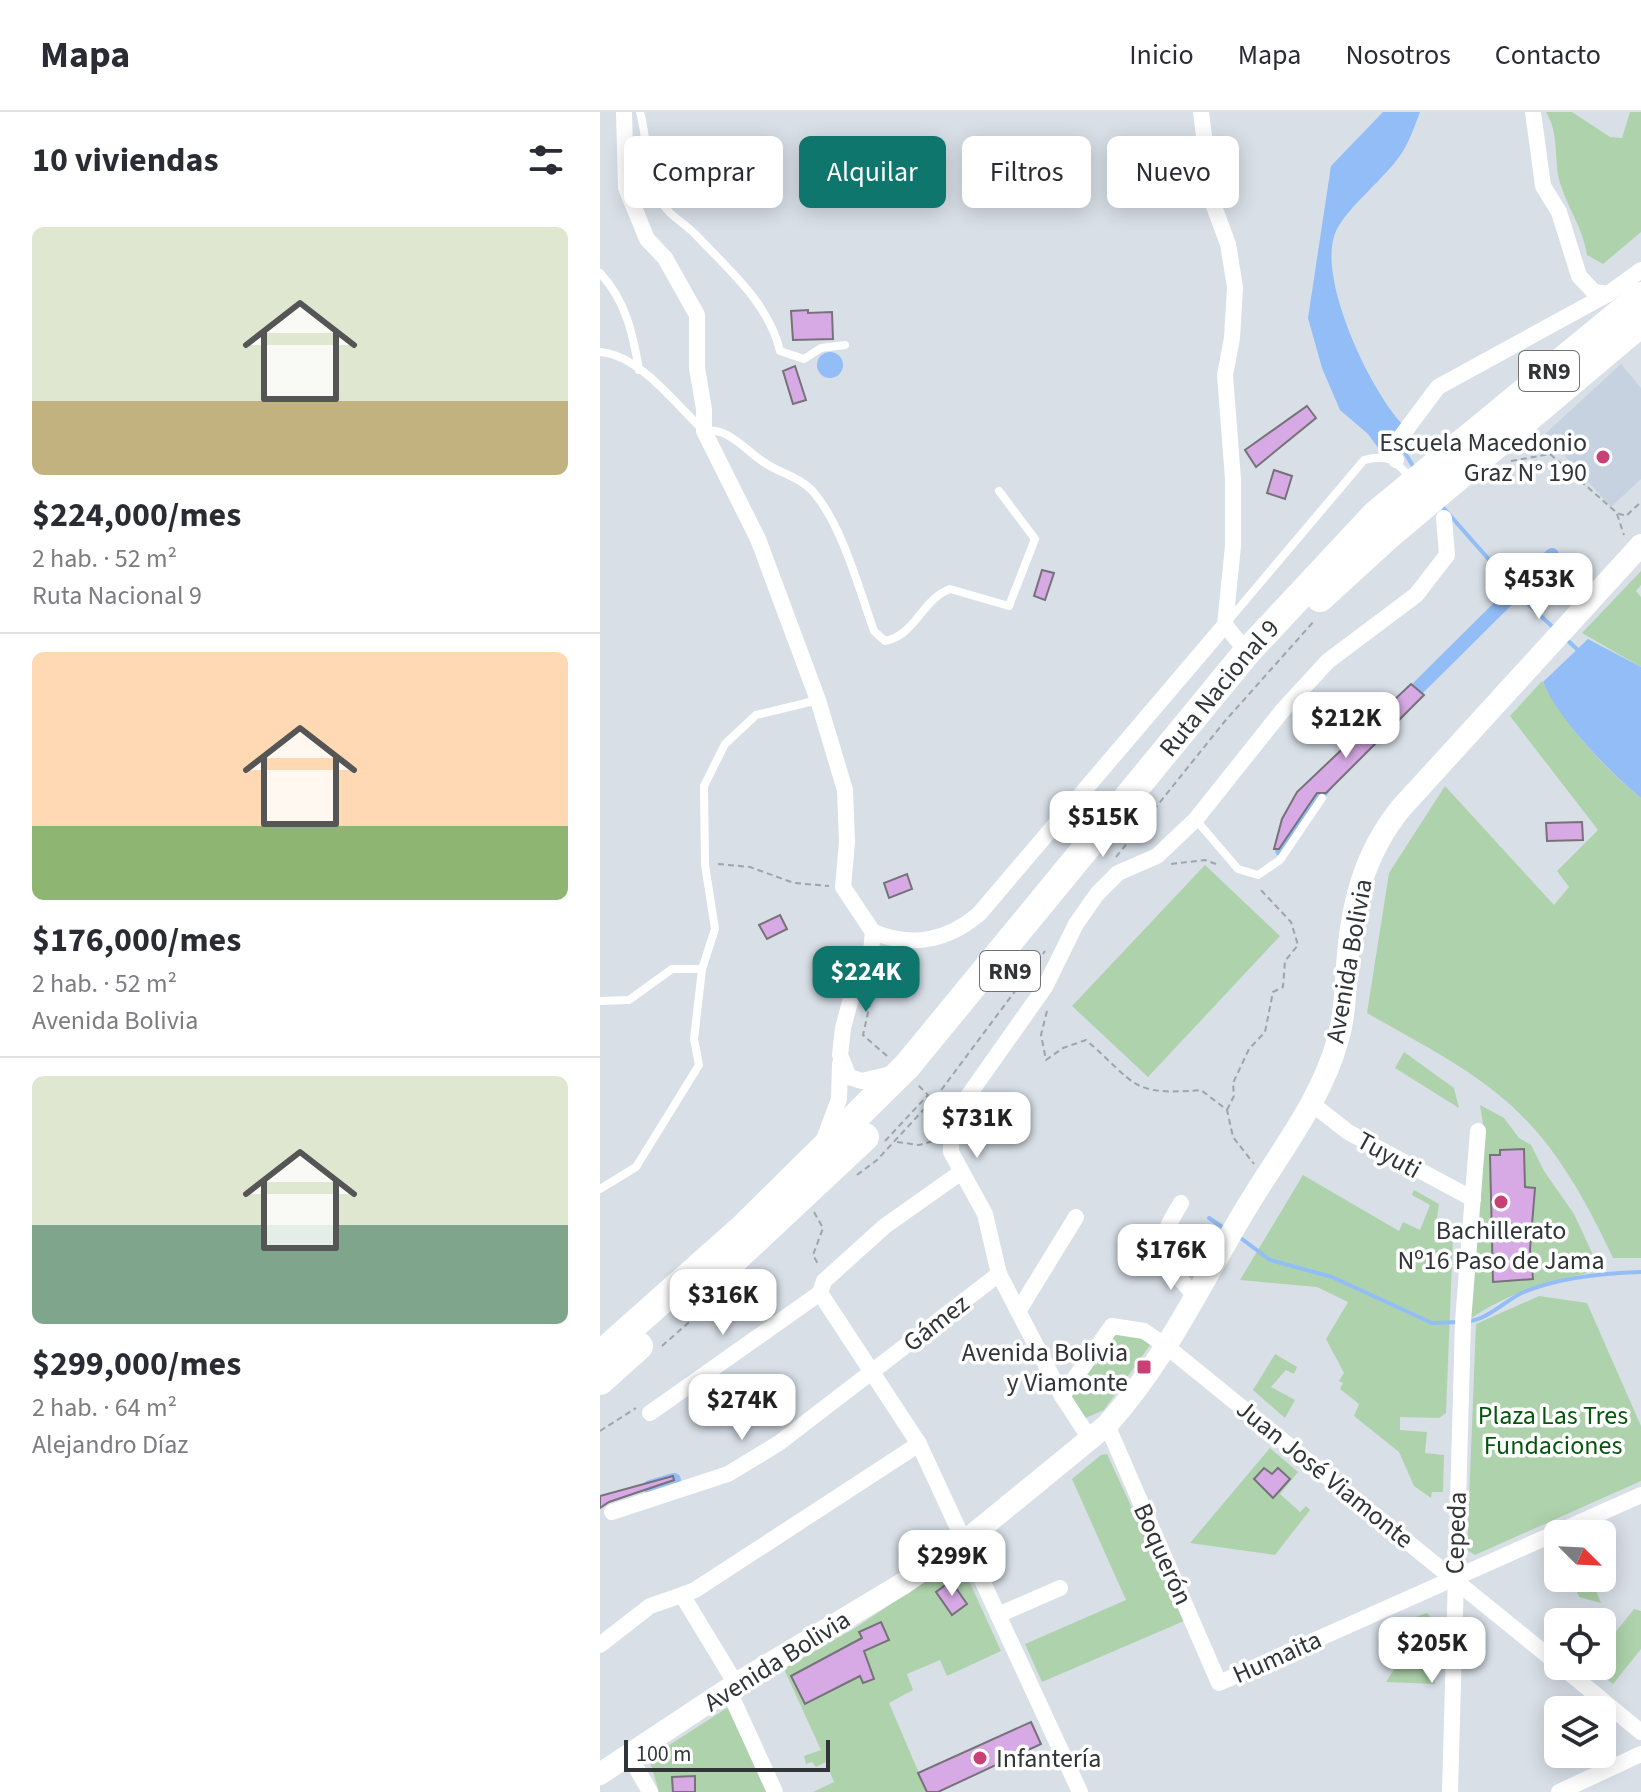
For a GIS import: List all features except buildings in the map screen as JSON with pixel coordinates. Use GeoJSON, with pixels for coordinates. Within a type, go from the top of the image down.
{"type":"FeatureCollection","features":[{"type":"Feature","properties":{"kind":"highway","name":"Ruta Nacional 9"},"geometry":{"type":"LineString","coordinates":[[600,1355],[743,1228],[907,1066],[1247,652],[1383,524],[1464,456],[1641,296]]}},
{"type":"Feature","properties":{"kind":"highway","name":"Ruta Nacional 9"},"geometry":{"type":"LineString","coordinates":[[1464,456],[1641,323]]}},
{"type":"Feature","properties":{"kind":"highway","name":"Ruta Nacional 9"},"geometry":{"type":"LineString","coordinates":[[600,1381],[807,1194],[930,1070],[1167,769],[1383,524]]}},
{"type":"Feature","properties":{"kind":"street"},"geometry":{"type":"LineString","coordinates":[[624,112],[626,188],[647,239],[681,282],[697,315],[697,368],[704,409],[704,431],[758,539],[818,700],[845,790],[847,842],[843,887],[873,932],[871,951],[858,972],[849,1001],[840,1055],[839,1099],[818,1155]]}},
{"type":"Feature","properties":{"kind":"street"},"geometry":{"type":"LineString","coordinates":[[873,932],[906,940],[939,940],[962,929],[979,914],[1225,625],[1233,546],[1233,479],[1225,375],[1232,338],[1235,287],[1228,244],[1212,201],[1201,112]]}},
{"type":"Feature","properties":{"kind":"street"},"geometry":{"type":"LineString","coordinates":[[1533,112],[1543,186],[1559,212],[1579,276],[1594,292],[1608,294]]}},
{"type":"Feature","properties":{"kind":"street"},"geometry":{"type":"LineString","coordinates":[[1396,460],[1391,450],[1438,387],[1608,294],[1641,270]]}},
{"type":"Feature","properties":{"kind":"street"},"geometry":{"type":"LineString","coordinates":[[948,1139],[951,1120],[1045,987],[1076,924],[1097,894],[1118,873],[1157,856],[1196,819],[1282,711],[1328,661],[1416,595],[1447,555],[1444,518]]}},
{"type":"Feature","properties":{"kind":"street","name":"Avenida Bolivia"},"geometry":{"type":"LineString","coordinates":[[600,1774],[732,1687],[904,1583],[964,1542],[1098,1432],[1139,1387],[1311,1103],[1338,1040],[1351,928],[1368,856],[1401,808],[1641,545]]}},
{"type":"Feature","properties":{"kind":"street"},"geometry":{"type":"LineString","coordinates":[[1225,625],[1247,652]]}},
{"type":"Feature","properties":{"kind":"street"},"geometry":{"type":"LineString","coordinates":[[840,1055],[849,1077],[862,1081],[882,1078],[907,1066]]}},
{"type":"Feature","properties":{"kind":"street","name":"Tuyuti"},"geometry":{"type":"LineString","coordinates":[[1311,1103],[1348,1132],[1473,1199]]}},
{"type":"Feature","properties":{"kind":"street","name":"Cepeda"},"geometry":{"type":"LineString","coordinates":[[1450,1792],[1463,1322],[1478,1131]]}},
{"type":"Feature","properties":{"kind":"street","name":"Boquerón"},"geometry":{"type":"LineString","coordinates":[[948,1139],[960,1173],[985,1214],[999,1274],[1062,1396],[1098,1432],[1219,1683]]}},
{"type":"Feature","properties":{"kind":"street"},"geometry":{"type":"LineString","coordinates":[[642,1411],[820,1293],[824,1281],[885,1226],[960,1173]]}},
{"type":"Feature","properties":{"kind":"street"},"geometry":{"type":"LineString","coordinates":[[1181,1203],[1161,1235],[1162,1257],[1195,1296]]}},
{"type":"Feature","properties":{"kind":"street"},"geometry":{"type":"LineString","coordinates":[[1019,1310],[1076,1217]]}},
{"type":"Feature","properties":{"kind":"street","name":"Gámez"},"geometry":{"type":"LineString","coordinates":[[612,1512],[728,1474],[779,1443],[999,1274]]}},
{"type":"Feature","properties":{"kind":"street"},"geometry":{"type":"LineString","coordinates":[[820,1293],[919,1444],[1080,1792]]}},
{"type":"Feature","properties":{"kind":"street","name":"Juan José Viamonte"},"geometry":{"type":"LineString","coordinates":[[1062,1396],[1112,1326],[1144,1331],[1544,1653]]}},
{"type":"Feature","properties":{"kind":"street"},"geometry":{"type":"LineString","coordinates":[[600,1645],[650,1606],[695,1590],[919,1444]]}},
{"type":"Feature","properties":{"kind":"street","name":"Humaita"},"geometry":{"type":"LineString","coordinates":[[1219,1683],[1641,1495]]}},
{"type":"Feature","properties":{"kind":"street"},"geometry":{"type":"LineString","coordinates":[[998,1615],[1060,1588]]}},
{"type":"Feature","properties":{"kind":"street"},"geometry":{"type":"LineString","coordinates":[[682,1595],[732,1687],[775,1792]]}},
{"type":"Feature","properties":{"kind":"street","name":"Juan José Viamonte"},"geometry":{"type":"LineString","coordinates":[[1577,1680],[1641,1732]]}},
{"type":"Feature","properties":{"kind":"street"},"geometry":{"type":"LineString","coordinates":[[1559,1792],[1641,1754]]}},
{"type":"Feature","properties":{"kind":"street"},"geometry":{"type":"LineString","coordinates":[[629,1755],[650,1792]]}},
{"type":"Feature","properties":{"kind":"lane"},"geometry":{"type":"LineString","coordinates":[[640,112],[647,140],[648,168],[658,196],[672,217],[695,234],[766,312],[780,351],[804,359],[821,348],[845,345]]}},
{"type":"Feature","properties":{"kind":"lane"},"geometry":{"type":"LineString","coordinates":[[600,273],[620,300],[632,329],[639,370]]}},
{"type":"Feature","properties":{"kind":"lane"},"geometry":{"type":"LineString","coordinates":[[600,352],[623,358],[639,370],[704,431],[716,429],[731,437],[764,463],[815,493],[840,540],[874,631],[885,641],[903,634],[940,592],[950,589],[1009,606],[1035,539],[999,491]]}},
{"type":"Feature","properties":{"kind":"lane"},"geometry":{"type":"LineString","coordinates":[[1225,625],[1364,460],[1383,456],[1396,460],[1444,518]]}},
{"type":"Feature","properties":{"kind":"lane"},"geometry":{"type":"LineString","coordinates":[[600,1189],[636,1167],[699,1065],[694,1039],[702,969],[715,929],[705,865],[704,786],[725,744],[756,715],[818,700]]}},
{"type":"Feature","properties":{"kind":"lane"},"geometry":{"type":"LineString","coordinates":[[1196,819],[1238,869],[1258,875],[1280,860],[1322,798]]}},
{"type":"Feature","properties":{"kind":"lane"},"geometry":{"type":"LineString","coordinates":[[600,1001],[629,1000],[672,969],[702,969]]}},
{"type":"Feature","properties":{"kind":"path"},"geometry":{"type":"LineString","coordinates":[[1508,462],[1550,454],[1617,513],[1626,516],[1641,502]]}},
{"type":"Feature","properties":{"kind":"path"},"geometry":{"type":"LineString","coordinates":[[1113,860],[1225,721],[1317,617]]}},
{"type":"Feature","properties":{"kind":"path"},"geometry":{"type":"LineString","coordinates":[[1121,850],[1145,851],[1172,864],[1205,860],[1229,870]]}},
{"type":"Feature","properties":{"kind":"path"},"geometry":{"type":"LineString","coordinates":[[705,865],[750,867],[794,883],[843,887]]}},
{"type":"Feature","properties":{"kind":"path"},"geometry":{"type":"LineString","coordinates":[[1253,881],[1291,922],[1298,945],[1285,961],[1283,987],[1273,992],[1265,1032],[1249,1049],[1233,1083],[1234,1096],[1227,1110],[1233,1137],[1266,1176]]}},
{"type":"Feature","properties":{"kind":"path"},"geometry":{"type":"LineString","coordinates":[[863,1035],[876,977],[906,940]]}},
{"type":"Feature","properties":{"kind":"path"},"geometry":{"type":"LineString","coordinates":[[854,1176],[877,1160],[939,1093],[1051,942]]}},
{"type":"Feature","properties":{"kind":"path"},"geometry":{"type":"LineString","coordinates":[[1045,987],[1050,999],[1041,1035],[1046,1060],[1063,1048],[1086,1040],[1136,1086],[1162,1094],[1201,1090],[1227,1110]]}},
{"type":"Feature","properties":{"kind":"path"},"geometry":{"type":"LineString","coordinates":[[876,1151],[928,1095]]}},
{"type":"Feature","properties":{"kind":"path"},"geometry":{"type":"LineString","coordinates":[[896,1141],[919,1145],[948,1139]]}},
{"type":"Feature","properties":{"kind":"path"},"geometry":{"type":"LineString","coordinates":[[812,1210],[823,1228],[813,1255],[819,1265]]}},
{"type":"Feature","properties":{"kind":"path"},"geometry":{"type":"LineString","coordinates":[[660,1347],[709,1304]]}},
{"type":"Feature","properties":{"kind":"path"},"geometry":{"type":"LineString","coordinates":[[600,1431],[642,1411]]}},
{"type":"Feature","properties":{"kind":"shaded area","name":"Escuela Macedonio Graz N° 190"},"geometry":{"type":"Polygon","coordinates":[[[1621,364],[1641,388],[1641,479],[1611,507],[1545,434],[1621,364]]]}},
{"type":"Feature","properties":{"kind":"green space"},"geometry":{"type":"Polygon","coordinates":[[[1546,112],[1572,112],[1610,137],[1622,138],[1630,112],[1641,112],[1641,232],[1603,264],[1587,255],[1582,235],[1562,189],[1553,128],[1546,112]]]}},
{"type":"Feature","properties":{"kind":"green space"},"geometry":{"type":"Polygon","coordinates":[[[1641,571],[1641,585],[1636,591],[1641,597],[1641,667],[1582,633],[1641,571]]]}},
{"type":"Feature","properties":{"kind":"green space"},"geometry":{"type":"Polygon","coordinates":[[[1542,681],[1561,713],[1586,744],[1641,798],[1641,1258],[1613,1258],[1595,1220],[1561,1163],[1520,1114],[1485,1084],[1367,1013],[1389,873],[1445,786],[1554,905],[1569,887],[1557,871],[1598,830],[1510,716],[1542,681]]]}},
{"type":"Feature","properties":{"kind":"green space"},"geometry":{"type":"Polygon","coordinates":[[[1205,865],[1280,936],[1148,1077],[1072,1006],[1205,865]]]}},
{"type":"Feature","properties":{"kind":"green space"},"geometry":{"type":"Polygon","coordinates":[[[1404,1052],[1454,1088],[1459,1108],[1395,1068],[1404,1052]]]}},
{"type":"Feature","properties":{"kind":"green space"},"geometry":{"type":"Polygon","coordinates":[[[1480,1105],[1504,1118],[1519,1138],[1531,1145],[1544,1171],[1574,1214],[1593,1255],[1594,1272],[1529,1289],[1470,1319],[1485,1135],[1480,1105]]]}},
{"type":"Feature","properties":{"kind":"green space"},"geometry":{"type":"Polygon","coordinates":[[[1303,1175],[1399,1231],[1403,1222],[1420,1230],[1430,1205],[1412,1195],[1414,1190],[1439,1204],[1435,1232],[1453,1236],[1446,1413],[1439,1418],[1400,1417],[1400,1430],[1427,1432],[1425,1453],[1444,1455],[1443,1492],[1432,1492],[1431,1498],[1414,1486],[1399,1452],[1354,1416],[1359,1404],[1340,1389],[1343,1383],[1339,1381],[1344,1373],[1326,1339],[1348,1302],[1317,1287],[1240,1280],[1303,1175]]]}},
{"type":"Feature","properties":{"kind":"green space","name":"Plaza Las Tres Fundaciones"},"geometry":{"type":"Polygon","coordinates":[[[1539,1296],[1587,1303],[1641,1426],[1641,1481],[1554,1520],[1544,1520],[1544,1524],[1475,1555],[1467,1550],[1476,1324],[1539,1296]]]}},
{"type":"Feature","properties":{"kind":"green space"},"geometry":{"type":"Polygon","coordinates":[[[1114,1333],[1137,1333],[1150,1345],[1104,1410],[1083,1419],[1070,1392],[1114,1333]]]}},
{"type":"Feature","properties":{"kind":"green space"},"geometry":{"type":"Polygon","coordinates":[[[1275,1354],[1297,1367],[1294,1374],[1286,1370],[1271,1387],[1295,1400],[1285,1418],[1253,1390],[1275,1354]]]}},
{"type":"Feature","properties":{"kind":"green space"},"geometry":{"type":"Polygon","coordinates":[[[1270,1448],[1298,1472],[1280,1494],[1300,1512],[1306,1506],[1310,1510],[1275,1555],[1190,1543],[1270,1448]]]}},
{"type":"Feature","properties":{"kind":"green space"},"geometry":{"type":"Polygon","coordinates":[[[1107,1454],[1184,1621],[1042,1682],[1025,1644],[1126,1600],[1072,1479],[1101,1455],[1107,1454]]]}},
{"type":"Feature","properties":{"kind":"green space"},"geometry":{"type":"Polygon","coordinates":[[[959,1559],[1001,1651],[947,1676],[940,1660],[907,1674],[913,1690],[889,1703],[927,1792],[813,1792],[834,1782],[826,1762],[816,1767],[812,1762],[806,1764],[804,1756],[821,1750],[784,1669],[855,1628],[959,1559]]]}},
{"type":"Feature","properties":{"kind":"green space"},"geometry":{"type":"Polygon","coordinates":[[[1577,1592],[1597,1592],[1601,1603],[1579,1597],[1577,1592]]]}},
{"type":"Feature","properties":{"kind":"green space"},"geometry":{"type":"Polygon","coordinates":[[[1634,1609],[1641,1611],[1641,1649],[1613,1684],[1608,1680],[1616,1680],[1616,1632],[1634,1609]]]}},
{"type":"Feature","properties":{"kind":"green space"},"geometry":{"type":"Polygon","coordinates":[[[1427,1613],[1434,1621],[1435,1684],[1386,1682],[1399,1662],[1384,1628],[1427,1613]]]}},
{"type":"Feature","properties":{"kind":"green space"},"geometry":{"type":"Polygon","coordinates":[[[727,1708],[733,1711],[767,1792],[659,1792],[649,1758],[727,1708]]]}},
{"type":"Feature","properties":{"kind":"water"},"geometry":{"type":"Polygon","coordinates":[[[1383,112],[1420,112],[1408,142],[1396,161],[1342,221],[1336,231],[1332,251],[1333,277],[1350,334],[1377,389],[1405,427],[1382,453],[1368,434],[1340,410],[1322,368],[1308,318],[1331,166],[1383,112]]]}},
{"type":"Feature","properties":{"kind":"water"},"geometry":{"type":"Polygon","coordinates":[[[830,352],[839,356],[843,365],[839,374],[830,378],[821,374],[817,365],[821,356],[830,352]]]}},
{"type":"Feature","properties":{"kind":"water"},"geometry":{"type":"Polygon","coordinates":[[[1588,639],[1641,667],[1641,798],[1586,744],[1550,697],[1543,682],[1588,639]]]}},
{"type":"Feature","properties":{"kind":"waterway"},"geometry":{"type":"LineString","coordinates":[[1400,444],[1414,468]]}},
{"type":"Feature","properties":{"kind":"waterway"},"geometry":{"type":"LineString","coordinates":[[1440,504],[1529,605],[1556,630]]}},
{"type":"Feature","properties":{"kind":"waterway"},"geometry":{"type":"LineString","coordinates":[[1417,689],[1552,555]]}},
{"type":"Feature","properties":{"kind":"waterway"},"geometry":{"type":"LineString","coordinates":[[1565,638],[1579,651]]}},
{"type":"Feature","properties":{"kind":"waterway"},"geometry":{"type":"LineString","coordinates":[[1282,850],[1288,834],[1331,778]]}},
{"type":"Feature","properties":{"kind":"waterway"},"geometry":{"type":"LineString","coordinates":[[1209,1218],[1224,1228]]}},
{"type":"Feature","properties":{"kind":"waterway"},"geometry":{"type":"LineString","coordinates":[[1238,1236],[1270,1260],[1332,1277],[1432,1323],[1460,1322]]}},
{"type":"Feature","properties":{"kind":"waterway"},"geometry":{"type":"LineString","coordinates":[[1469,1321],[1483,1317],[1517,1295],[1552,1283],[1597,1275],[1641,1272]]}},
{"type":"Feature","properties":{"kind":"waterway"},"geometry":{"type":"LineString","coordinates":[[650,1487],[674,1480]]}},
{"type":"Feature","properties":{"kind":"place","name":"Escuela Macedonio Graz N° 190"},"geometry":{"type":"Point","coordinates":[1603,457]}},
{"type":"Feature","properties":{"kind":"place","name":"Bachillerato Nº16 Paso de Jama"},"geometry":{"type":"Point","coordinates":[1501,1202]}},
{"type":"Feature","properties":{"kind":"place","name":"Avenida Bolivia y Viamonte"},"geometry":{"type":"Point","coordinates":[1144,1367]}},
{"type":"Feature","properties":{"kind":"place","name":"Infantería"},"geometry":{"type":"Point","coordinates":[980,1758]}}]}
